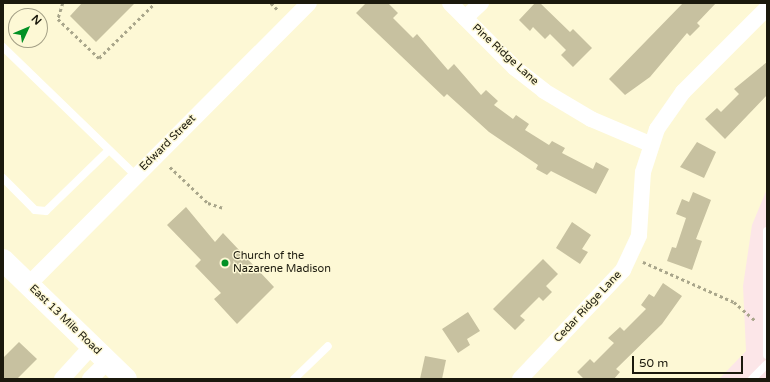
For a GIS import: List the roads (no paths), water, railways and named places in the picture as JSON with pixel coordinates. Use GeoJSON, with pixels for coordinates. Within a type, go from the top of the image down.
{"type":"FeatureCollection","features":[{"type":"Feature","properties":{"kind":"main road","name":"East 13 Mile Road"},"geometry":{"type":"LineString","coordinates":[[3,260],[126,379]]}},
{"type":"Feature","properties":{"kind":"street","name":"Edward Street"},"geometry":{"type":"LineString","coordinates":[[28,285],[309,3]]}},
{"type":"Feature","properties":{"kind":"street","name":"Pine Ridge Lane"},"geometry":{"type":"LineString","coordinates":[[450,3],[516,68],[560,102],[650,144]]}},
{"type":"Feature","properties":{"kind":"street"},"geometry":{"type":"LineString","coordinates":[[465,18],[481,3]]}},
{"type":"Feature","properties":{"kind":"street","name":"Cedar Ridge Lane"},"geometry":{"type":"LineString","coordinates":[[520,379],[601,296],[631,257],[639,235],[643,172],[650,144],[683,92],[767,8]]}},
{"type":"Feature","properties":{"kind":"street"},"geometry":{"type":"LineString","coordinates":[[62,379],[92,346]]}},
{"type":"Feature","properties":{"kind":"street"},"geometry":{"type":"LineString","coordinates":[[90,379],[108,361]]}},
{"type":"Feature","properties":{"kind":"lane"},"geometry":{"type":"LineString","coordinates":[[3,47],[108,151],[136,176]]}},
{"type":"Feature","properties":{"kind":"lane"},"geometry":{"type":"LineString","coordinates":[[3,178],[35,210],[46,210],[108,151]]}},
{"type":"Feature","properties":{"kind":"lane"},"geometry":{"type":"LineString","coordinates":[[767,231],[767,355]]}},
{"type":"Feature","properties":{"kind":"lane"},"geometry":{"type":"LineString","coordinates":[[294,379],[328,346]]}},
{"type":"Feature","properties":{"kind":"lane"},"geometry":{"type":"LineString","coordinates":[[752,379],[767,364]]}},
{"type":"Feature","properties":{"kind":"place","name":"Church of the Nazarene Madison"},"geometry":{"type":"Point","coordinates":[225,263]}}]}
